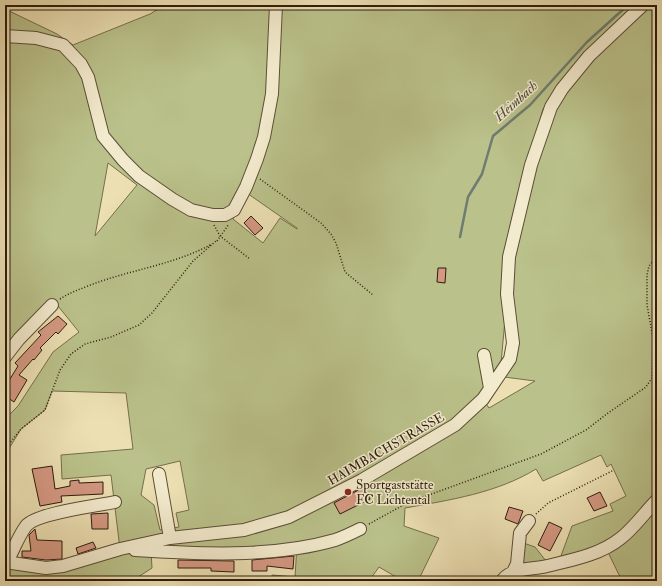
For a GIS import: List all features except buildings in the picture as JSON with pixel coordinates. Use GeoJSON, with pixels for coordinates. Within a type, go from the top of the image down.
{"type":"FeatureCollection","features":[{"type":"Feature","properties":{"kind":"street"},"geometry":{"type":"LineString","coordinates":[[5,36],[36,38],[63,45],[74,55],[85,70],[103,136],[123,160],[139,176],[191,210],[206,214],[225,215],[234,210],[252,174],[264,137],[272,94],[276,5]]}},
{"type":"Feature","properties":{"kind":"street","name":"HAIMBACHSTRASSE"},"geometry":{"type":"LineString","coordinates":[[115,502],[47,515],[34,520],[26,526],[6,562],[46,568],[64,566],[120,549],[170,538],[244,530],[289,517],[362,480],[455,426],[482,399],[510,359],[513,343],[507,294],[509,257],[531,165],[546,119],[562,89],[589,56],[643,5]]}},
{"type":"Feature","properties":{"kind":"street"},"geometry":{"type":"LineString","coordinates":[[5,356],[19,339],[52,305]]}},
{"type":"Feature","properties":{"kind":"street"},"geometry":{"type":"LineString","coordinates":[[484,355],[490,388]]}},
{"type":"Feature","properties":{"kind":"street"},"geometry":{"type":"LineString","coordinates":[[159,474],[170,538]]}},
{"type":"Feature","properties":{"kind":"street"},"geometry":{"type":"LineString","coordinates":[[512,572],[550,566],[589,555],[606,548],[622,538],[657,500]]}},
{"type":"Feature","properties":{"kind":"street"},"geometry":{"type":"LineString","coordinates":[[502,581],[512,572],[517,564],[520,533],[530,521]]}},
{"type":"Feature","properties":{"kind":"street","name":"HAIMBACHSTRASSE"},"geometry":{"type":"LineString","coordinates":[[120,549],[248,552],[305,546],[335,540],[360,529]]}},
{"type":"Feature","properties":{"kind":"path"},"geometry":{"type":"LineString","coordinates":[[252,174],[321,223],[331,234],[336,243],[345,272],[373,295]]}},
{"type":"Feature","properties":{"kind":"path"},"geometry":{"type":"LineString","coordinates":[[5,449],[21,429],[45,410],[60,370],[71,354],[85,344],[111,337],[139,325],[152,313],[193,261],[216,241],[233,219],[234,210]]}},
{"type":"Feature","properties":{"kind":"path"},"geometry":{"type":"LineString","coordinates":[[206,214],[220,236],[250,259]]}},
{"type":"Feature","properties":{"kind":"path"},"geometry":{"type":"LineString","coordinates":[[52,305],[66,295],[103,280],[194,254],[216,241]]}},
{"type":"Feature","properties":{"kind":"path"},"geometry":{"type":"LineString","coordinates":[[360,529],[407,503],[541,454],[586,430],[646,387],[652,378],[654,338],[647,305],[646,275],[648,266],[657,256]]}},
{"type":"Feature","properties":{"kind":"path"},"geometry":{"type":"LineString","coordinates":[[530,521],[548,503],[614,470]]}},
{"type":"Feature","properties":{"kind":"green space"},"geometry":{"type":"Polygon","coordinates":[[[165,5],[274,5],[272,53],[256,172],[279,5],[636,5],[578,60],[543,109],[516,203],[506,263],[506,309],[500,374],[483,399],[489,408],[535,381],[504,377],[515,357],[508,287],[531,168],[568,82],[647,5],[657,5],[657,581],[622,581],[606,548],[558,564],[572,526],[613,511],[610,504],[626,496],[611,464],[607,467],[601,455],[543,481],[536,469],[489,490],[405,508],[404,526],[439,538],[418,581],[403,581],[379,567],[369,581],[272,581],[272,575],[295,577],[297,545],[151,551],[152,568],[132,581],[5,581],[5,566],[46,568],[120,549],[111,475],[62,479],[61,455],[133,449],[126,393],[52,391],[45,410],[21,429],[5,455],[5,419],[18,406],[53,352],[79,332],[58,306],[52,305],[23,326],[5,356],[5,9],[57,34],[73,45],[150,14],[165,5]],[[108,163],[95,236],[137,185],[108,163]],[[244,191],[233,219],[263,243],[280,218],[297,229],[244,191]],[[180,461],[146,469],[141,495],[154,505],[160,530],[179,527],[176,513],[189,510],[180,461]]]}},
{"type":"Feature","properties":{"kind":"green space"},"geometry":{"type":"Polygon","coordinates":[[[515,540],[535,547],[550,566],[513,572],[515,540]]]}},
{"type":"Feature","properties":{"kind":"green space"},"geometry":{"type":"Polygon","coordinates":[[[513,572],[515,581],[506,581],[513,572]]]}},
{"type":"Feature","properties":{"kind":"waterway","name":"Heimbach"},"geometry":{"type":"LineString","coordinates":[[460,237],[468,197],[482,174],[493,136],[530,105],[587,42],[628,5]]}},
{"type":"Feature","properties":{"kind":"place","name":"Sportgaststätte FC Lichtental"},"geometry":{"type":"Point","coordinates":[348,492]}}]}
